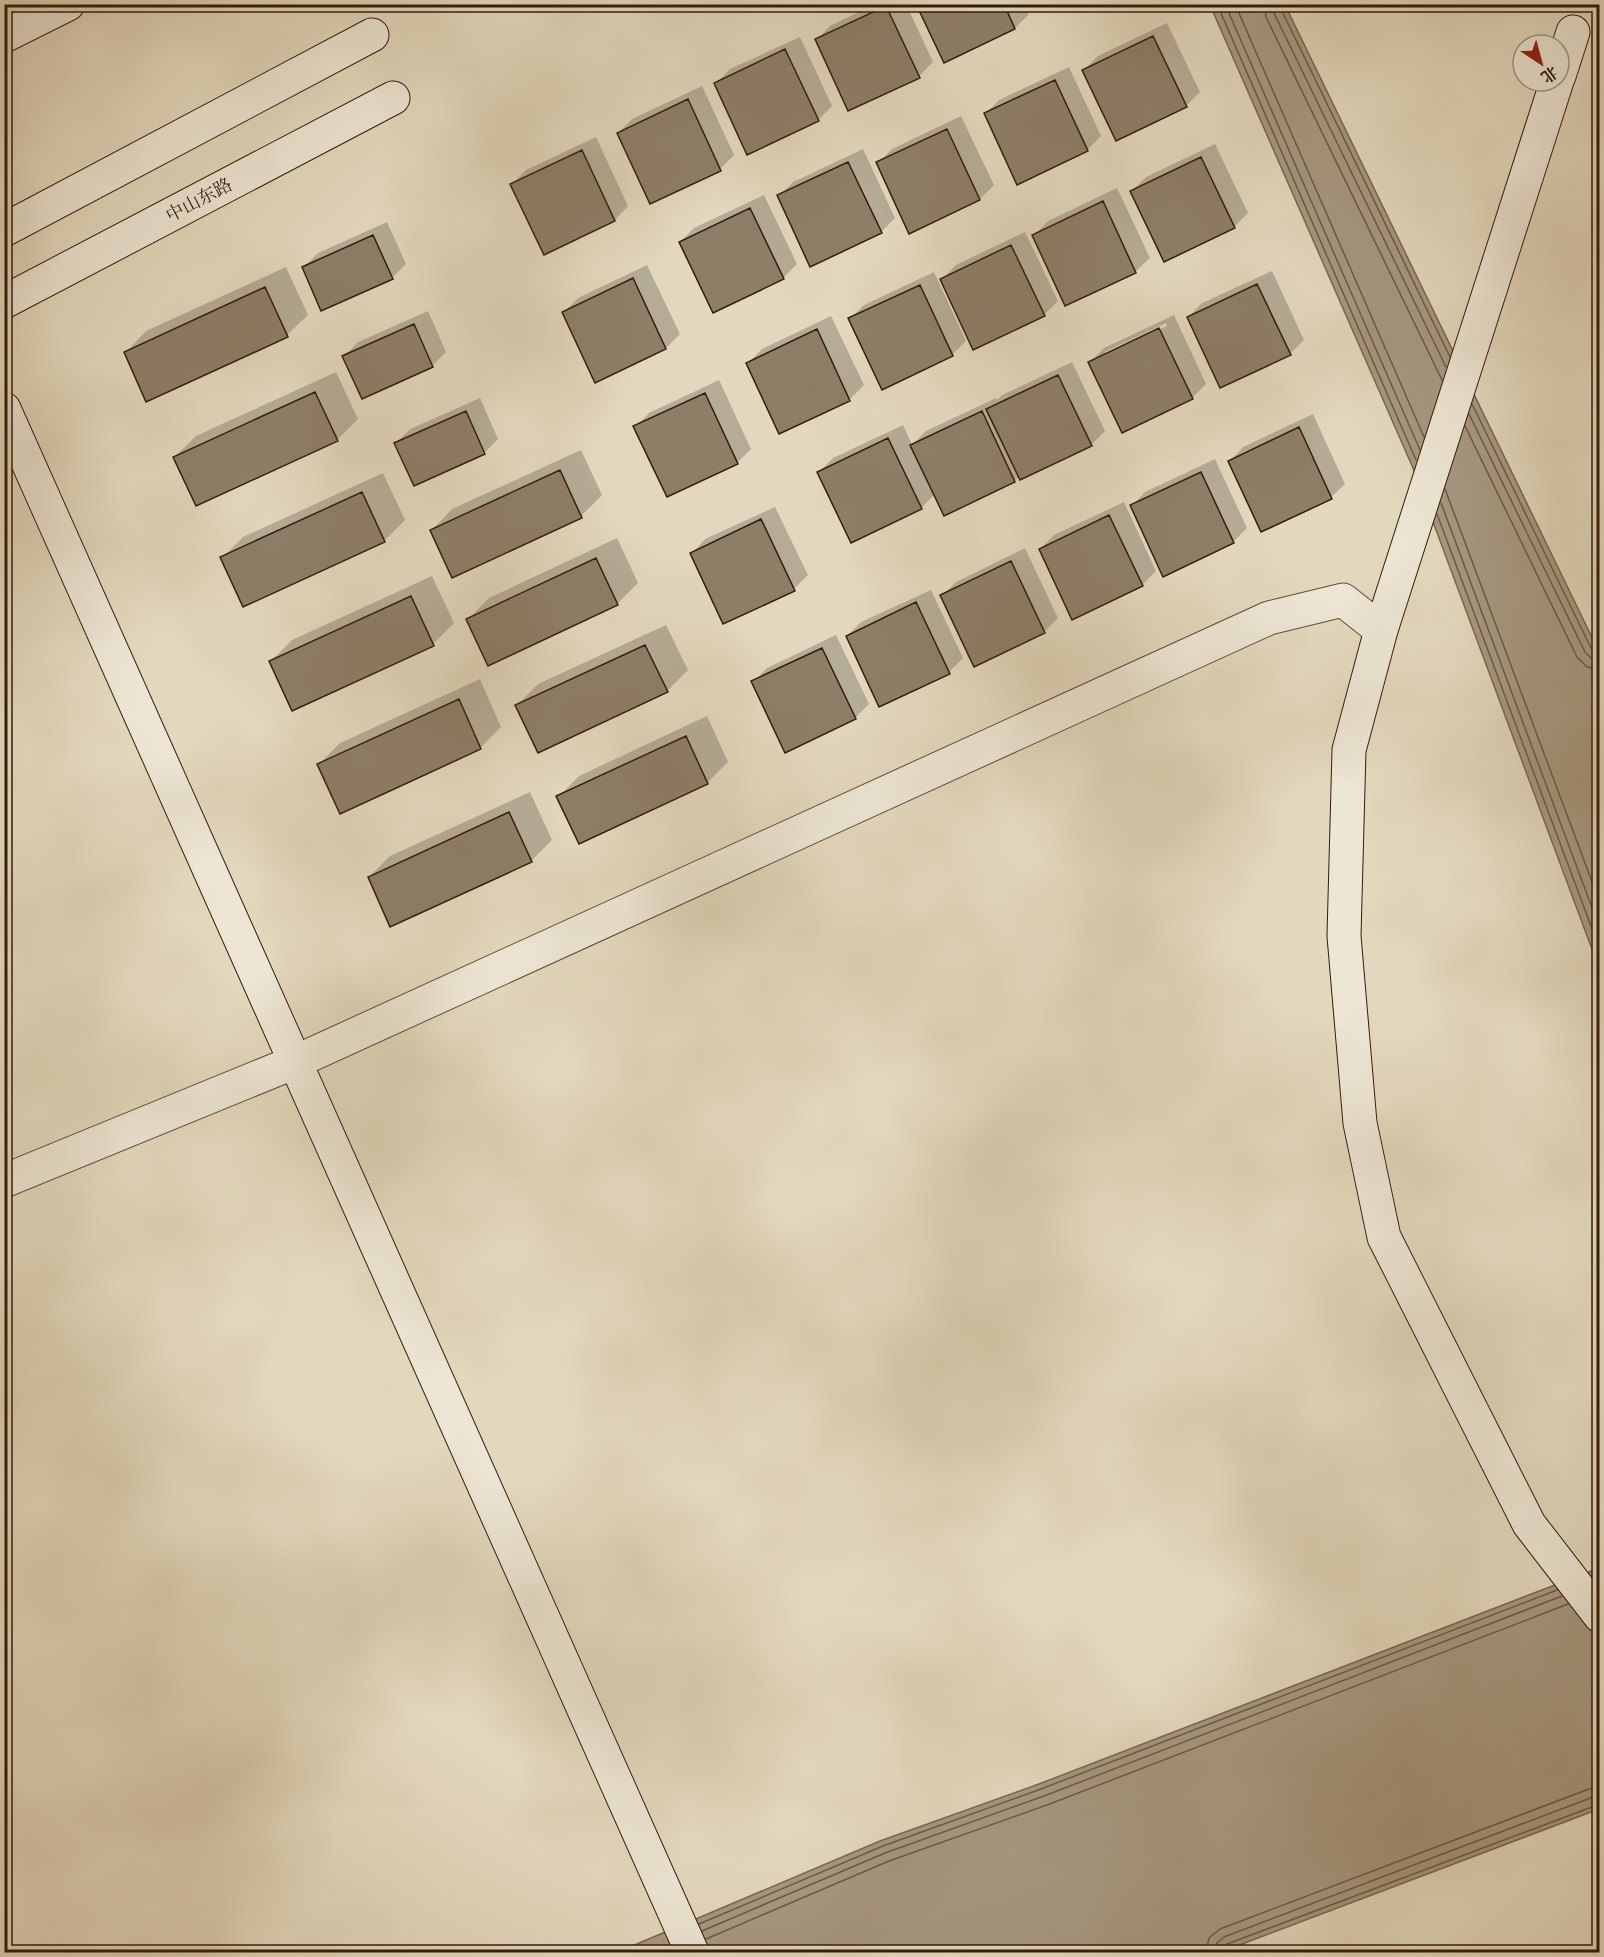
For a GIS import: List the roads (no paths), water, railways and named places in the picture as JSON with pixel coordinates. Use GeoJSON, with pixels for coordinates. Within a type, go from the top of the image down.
{"type":"FeatureCollection","features":[{"type":"Feature","properties":{"kind":"street"},"geometry":{"type":"LineString","coordinates":[[4,36],[68,4]]}},
{"type":"Feature","properties":{"kind":"street"},"geometry":{"type":"LineString","coordinates":[[1571,38],[1573,32]]}},
{"type":"Feature","properties":{"kind":"street"},"geometry":{"type":"LineString","coordinates":[[4,230],[372,35]]}},
{"type":"Feature","properties":{"kind":"street"},"geometry":{"type":"LineString","coordinates":[[1553,93],[1381,630],[1349,750],[1344,936],[1360,1123],[1384,1237],[1529,1524],[1599,1616]]}},
{"type":"Feature","properties":{"kind":"street","name":"中山东路"},"geometry":{"type":"LineString","coordinates":[[4,302],[393,98]]}},
{"type":"Feature","properties":{"kind":"street"},"geometry":{"type":"LineString","coordinates":[[4,409],[692,1953]]}},
{"type":"Feature","properties":{"kind":"street"},"geometry":{"type":"LineString","coordinates":[[4,1181],[295,1062],[1269,618],[1343,600],[1381,630]]}},
{"type":"Feature","properties":{"kind":"water"},"geometry":{"type":"Polygon","coordinates":[[[1210,5],[1285,5],[1599,652],[1599,968],[1413,468],[1210,5]]]}},
{"type":"Feature","properties":{"kind":"water"},"geometry":{"type":"Polygon","coordinates":[[[1599,1568],[1599,1809],[1221,1952],[618,1952],[880,1841],[1039,1784],[1599,1568]]]}}]}
